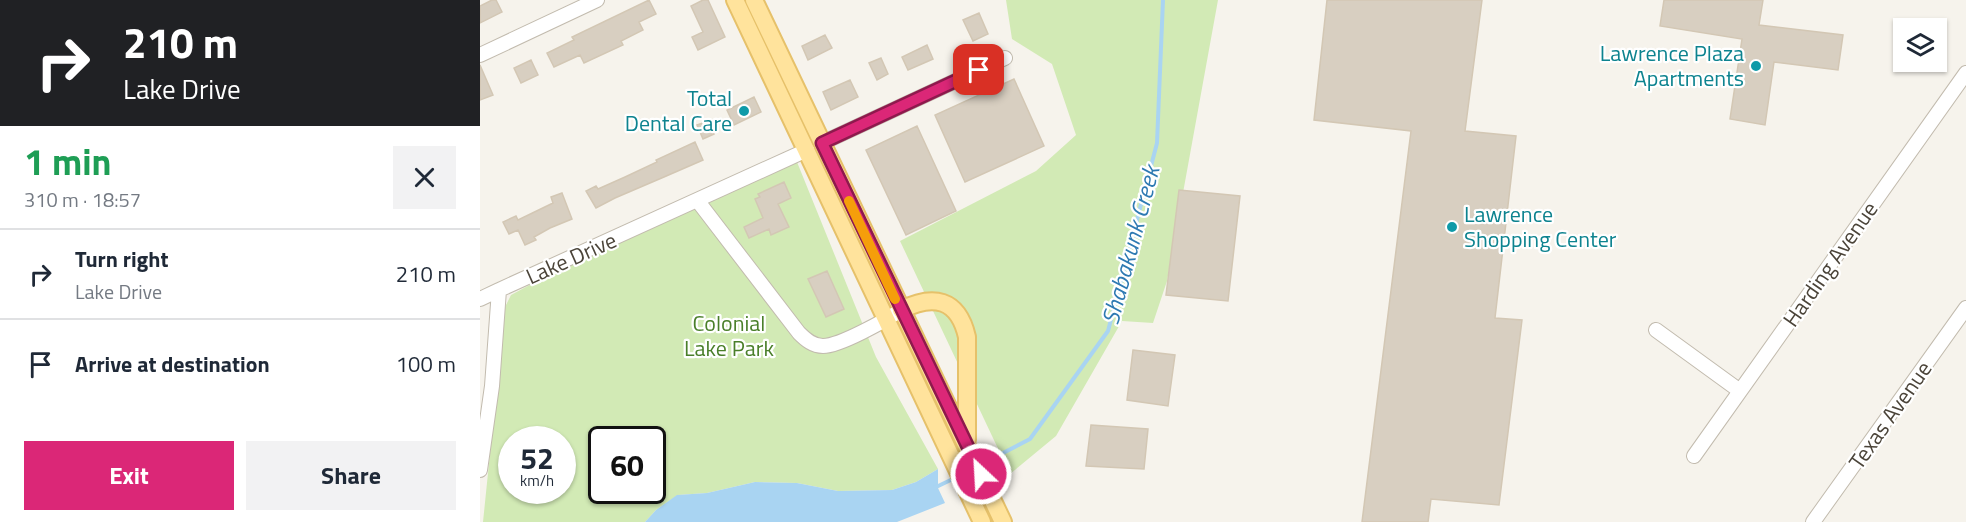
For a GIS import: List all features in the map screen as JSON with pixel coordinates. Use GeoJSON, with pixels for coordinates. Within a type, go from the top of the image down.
{"type":"FeatureCollection","features":[{"type":"Feature","properties":{"kind":"main road"},"geometry":{"type":"LineString","coordinates":[[735,0],[901,309],[1003,522]]}},
{"type":"Feature","properties":{"kind":"main road"},"geometry":{"type":"LineString","coordinates":[[754,0],[886,320],[982,522]]}},
{"type":"Feature","properties":{"kind":"main road"},"geometry":{"type":"LineString","coordinates":[[901,309],[918,302],[930,300],[940,302],[959,315],[964,325],[967,337],[970,452]]}},
{"type":"Feature","properties":{"kind":"street"},"geometry":{"type":"LineString","coordinates":[[480,55],[597,0]]}},
{"type":"Feature","properties":{"kind":"street","name":"Lake Drive"},"geometry":{"type":"LineString","coordinates":[[480,470],[492,386],[499,290],[1005,58]]}},
{"type":"Feature","properties":{"kind":"street","name":"Harding Avenue"},"geometry":{"type":"LineString","coordinates":[[1694,456],[1966,73]]}},
{"type":"Feature","properties":{"kind":"street"},"geometry":{"type":"LineString","coordinates":[[697,200],[806,340],[814,345],[833,345],[886,320],[901,309]]}},
{"type":"Feature","properties":{"kind":"street"},"geometry":{"type":"LineString","coordinates":[[480,289],[499,290]]}},
{"type":"Feature","properties":{"kind":"street"},"geometry":{"type":"LineString","coordinates":[[480,299],[499,290]]}},
{"type":"Feature","properties":{"kind":"street","name":"Texas Avenue"},"geometry":{"type":"LineString","coordinates":[[1814,522],[1966,308]]}},
{"type":"Feature","properties":{"kind":"street"},"geometry":{"type":"LineString","coordinates":[[1656,330],[1740,391]]}},
{"type":"Feature","properties":{"kind":"green space"},"geometry":{"type":"Polygon","coordinates":[[[1006,0],[1218,0],[1167,281],[1153,323],[1122,321],[1056,436],[1010,474],[900,241],[1036,171],[1076,135],[1052,64],[1012,39],[1006,0]]]}},
{"type":"Feature","properties":{"kind":"green space","name":"Colonial Lake Park"},"geometry":{"type":"Polygon","coordinates":[[[797,162],[876,357],[938,469],[916,482],[892,490],[838,491],[797,483],[755,482],[707,493],[678,495],[666,503],[666,426],[588,426],[588,504],[665,504],[645,522],[483,522],[505,307],[511,295],[797,162]]]}},
{"type":"Feature","properties":{"kind":"water"},"geometry":{"type":"Polygon","coordinates":[[[938,469],[938,488],[945,503],[897,522],[645,522],[656,510],[677,495],[707,493],[755,482],[797,483],[838,491],[892,490],[916,482],[938,469]]]}},
{"type":"Feature","properties":{"kind":"building"},"geometry":{"type":"Polygon","coordinates":[[[496,0],[502,12],[480,23],[480,6],[496,0]]]}},
{"type":"Feature","properties":{"kind":"building"},"geometry":{"type":"Polygon","coordinates":[[[649,0],[656,14],[639,22],[643,30],[621,41],[623,45],[584,63],[580,55],[554,67],[547,53],[574,40],[572,37],[649,0]]]}},
{"type":"Feature","properties":{"kind":"building"},"geometry":{"type":"Polygon","coordinates":[[[708,0],[725,37],[698,50],[692,37],[703,32],[691,6],[708,0]]]}},
{"type":"Feature","properties":{"kind":"building","name":"Lawrence Shopping Center"},"geometry":{"type":"Polygon","coordinates":[[[1327,0],[1482,0],[1465,131],[1516,136],[1495,318],[1522,320],[1499,505],[1431,499],[1428,522],[1362,522],[1411,131],[1314,120],[1327,0]]]}},
{"type":"Feature","properties":{"kind":"building","name":"Lawrence Plaza Apartments"},"geometry":{"type":"Polygon","coordinates":[[[1664,0],[1763,0],[1759,25],[1843,35],[1838,70],[1774,62],[1765,125],[1730,119],[1742,39],[1660,26],[1664,0]]]}},
{"type":"Feature","properties":{"kind":"building"},"geometry":{"type":"Polygon","coordinates":[[[979,13],[988,34],[973,41],[963,20],[979,13]]]}},
{"type":"Feature","properties":{"kind":"building"},"geometry":{"type":"Polygon","coordinates":[[[825,35],[832,48],[808,60],[802,46],[825,35]]]}},
{"type":"Feature","properties":{"kind":"building"},"geometry":{"type":"Polygon","coordinates":[[[927,45],[933,59],[908,70],[902,57],[927,45]]]}},
{"type":"Feature","properties":{"kind":"building"},"geometry":{"type":"Polygon","coordinates":[[[881,58],[888,74],[877,80],[869,63],[881,58]]]}},
{"type":"Feature","properties":{"kind":"building"},"geometry":{"type":"Polygon","coordinates":[[[531,60],[538,75],[521,83],[514,68],[531,60]]]}},
{"type":"Feature","properties":{"kind":"building"},"geometry":{"type":"Polygon","coordinates":[[[480,65],[493,95],[480,100],[480,65]]]}},
{"type":"Feature","properties":{"kind":"building"},"geometry":{"type":"Polygon","coordinates":[[[1014,79],[1044,146],[965,182],[935,115],[1014,79]]]}},
{"type":"Feature","properties":{"kind":"building"},"geometry":{"type":"Polygon","coordinates":[[[850,80],[858,97],[831,110],[823,92],[850,80]]]}},
{"type":"Feature","properties":{"kind":"building","name":"Total Dental Care"},"geometry":{"type":"Polygon","coordinates":[[[754,97],[761,112],[734,125],[727,110],[754,97]]]}},
{"type":"Feature","properties":{"kind":"building"},"geometry":{"type":"Polygon","coordinates":[[[709,121],[714,134],[703,139],[697,125],[709,121]]]}},
{"type":"Feature","properties":{"kind":"building"},"geometry":{"type":"Polygon","coordinates":[[[917,126],[956,211],[906,235],[866,150],[917,126]]]}},
{"type":"Feature","properties":{"kind":"building"},"geometry":{"type":"Polygon","coordinates":[[[695,142],[703,160],[596,208],[586,191],[596,186],[598,189],[625,177],[695,142]]]}},
{"type":"Feature","properties":{"kind":"building"},"geometry":{"type":"Polygon","coordinates":[[[784,182],[791,198],[778,204],[789,227],[771,235],[769,229],[749,238],[744,227],[763,218],[755,199],[760,197],[758,194],[784,182]]]}},
{"type":"Feature","properties":{"kind":"building"},"geometry":{"type":"Polygon","coordinates":[[[1179,190],[1240,196],[1228,301],[1166,295],[1179,190]]]}},
{"type":"Feature","properties":{"kind":"building"},"geometry":{"type":"Polygon","coordinates":[[[562,193],[572,219],[550,228],[534,237],[536,240],[525,245],[518,230],[509,234],[503,222],[516,216],[518,220],[553,203],[551,197],[562,193]]]}},
{"type":"Feature","properties":{"kind":"building"},"geometry":{"type":"Polygon","coordinates":[[[827,271],[844,309],[826,317],[808,279],[827,271]]]}},
{"type":"Feature","properties":{"kind":"building"},"geometry":{"type":"Polygon","coordinates":[[[1133,350],[1175,355],[1168,406],[1127,400],[1133,350]]]}},
{"type":"Feature","properties":{"kind":"building"},"geometry":{"type":"Polygon","coordinates":[[[1091,425],[1148,429],[1144,469],[1086,466],[1091,425]]]}},
{"type":"Feature","properties":{"kind":"waterway","name":"Shabakunk Creek"},"geometry":{"type":"LineString","coordinates":[[980,465],[1030,439],[1108,331],[1157,143],[1163,0]]}},
{"type":"Feature","properties":{"kind":"waterway","name":"Shabakunk Creek"},"geometry":{"type":"LineString","coordinates":[[934,488],[957,477]]}},
{"type":"Feature","properties":{"kind":"slow traffic"},"geometry":{"type":"LineString","coordinates":[[849,201],[895,299]]}},
{"type":"Feature","properties":{"kind":"place","name":"Lawrence Plaza Apartments"},"geometry":{"type":"Point","coordinates":[1756,66]}},
{"type":"Feature","properties":{"kind":"place","name":"Total Dental Care"},"geometry":{"type":"Point","coordinates":[744,111]}},
{"type":"Feature","properties":{"kind":"place","name":"Lawrence Shopping Center"},"geometry":{"type":"Point","coordinates":[1452,227]}},
{"type":"Feature","properties":{"kind":"route"},"geometry":{"type":"LineString","coordinates":[[979,70],[822,143],[981,474]]}}]}
